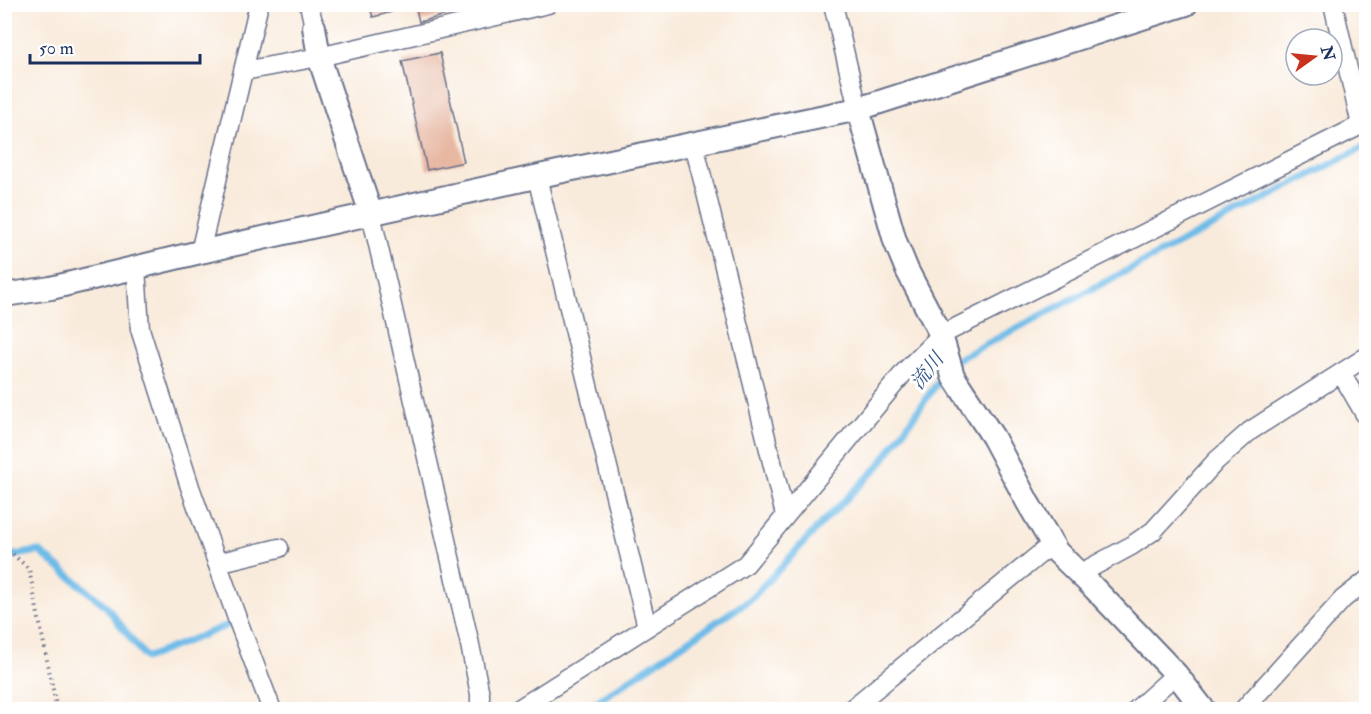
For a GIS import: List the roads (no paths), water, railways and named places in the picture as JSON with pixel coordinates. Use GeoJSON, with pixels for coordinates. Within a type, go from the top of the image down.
{"type":"FeatureCollection","features":[{"type":"Feature","properties":{"kind":"street"},"geometry":{"type":"LineString","coordinates":[[200,252],[259,4]]}},
{"type":"Feature","properties":{"kind":"street"},"geometry":{"type":"LineString","coordinates":[[309,4],[320,57],[371,214],[469,640],[480,694],[480,710]]}},
{"type":"Feature","properties":{"kind":"street"},"geometry":{"type":"LineString","coordinates":[[244,71],[320,57],[494,10],[548,4]]}},
{"type":"Feature","properties":{"kind":"street"},"geometry":{"type":"LineString","coordinates":[[833,4],[858,109],[895,241],[943,342],[953,376],[993,437],[1057,552],[1176,674],[1204,710]]}},
{"type":"Feature","properties":{"kind":"street"},"geometry":{"type":"LineString","coordinates":[[4,295],[51,288],[200,252],[537,177],[858,109],[1186,4]]}},
{"type":"Feature","properties":{"kind":"street"},"geometry":{"type":"LineString","coordinates":[[517,710],[746,564],[906,370],[943,342],[1364,122],[1333,4]]}},
{"type":"Feature","properties":{"kind":"street"},"geometry":{"type":"LineString","coordinates":[[694,144],[785,515]]}},
{"type":"Feature","properties":{"kind":"street"},"geometry":{"type":"LineString","coordinates":[[537,177],[647,627]]}},
{"type":"Feature","properties":{"kind":"street"},"geometry":{"type":"LineString","coordinates":[[136,268],[140,329],[190,487],[272,710]]}},
{"type":"Feature","properties":{"kind":"street"},"geometry":{"type":"LineString","coordinates":[[1079,574],[1131,546],[1153,531],[1216,461],[1250,430],[1366,357]]}},
{"type":"Feature","properties":{"kind":"street"},"geometry":{"type":"LineString","coordinates":[[1341,373],[1366,416]]}},
{"type":"Feature","properties":{"kind":"street"},"geometry":{"type":"LineString","coordinates":[[850,710],[1052,544]]}},
{"type":"Feature","properties":{"kind":"street"},"geometry":{"type":"LineString","coordinates":[[217,563],[279,548]]}},
{"type":"Feature","properties":{"kind":"street"},"geometry":{"type":"LineString","coordinates":[[1243,710],[1343,599],[1366,581]]}},
{"type":"Feature","properties":{"kind":"street"},"geometry":{"type":"LineString","coordinates":[[1137,710],[1176,674]]}},
{"type":"Feature","properties":{"kind":"waterway","name":"流川"},"geometry":{"type":"LineString","coordinates":[[954,361],[1366,146]]}},
{"type":"Feature","properties":{"kind":"waterway","name":"流川"},"geometry":{"type":"LineString","coordinates":[[584,710],[751,599],[879,466],[945,372]]}},
{"type":"Feature","properties":{"kind":"waterway"},"geometry":{"type":"LineString","coordinates":[[4,557],[39,551],[106,606],[146,658],[238,621]]}}]}
